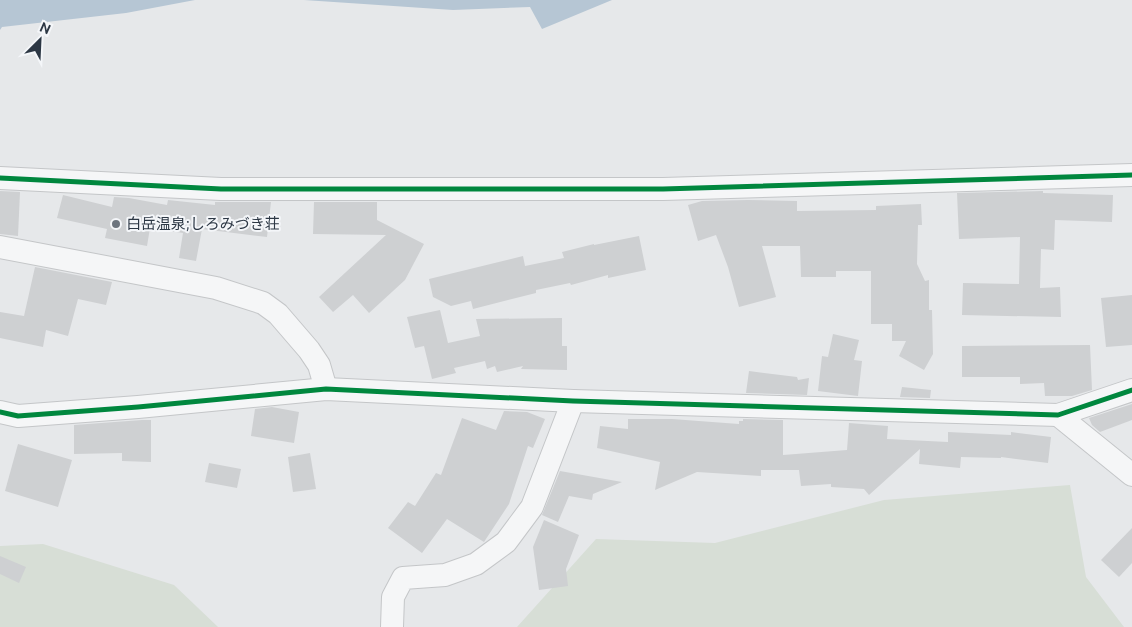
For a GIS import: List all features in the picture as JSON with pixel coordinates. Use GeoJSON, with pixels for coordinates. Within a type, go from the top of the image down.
{"type":"FeatureCollection","features":[{"type":"Feature","properties":{"kind":"street"},"geometry":{"type":"LineString","coordinates":[[0,178],[221,189],[643,189],[1132,175]]}},
{"type":"Feature","properties":{"kind":"street"},"geometry":{"type":"LineString","coordinates":[[0,247],[216,288],[263,303],[278,314],[309,350],[319,365],[326,389]]}},
{"type":"Feature","properties":{"kind":"street"},"geometry":{"type":"LineString","coordinates":[[0,412],[18,416],[138,407],[326,389],[574,401],[1058,416],[1132,390]]}},
{"type":"Feature","properties":{"kind":"street"},"geometry":{"type":"LineString","coordinates":[[392,627],[393,597],[403,578],[445,574],[476,564],[506,542],[532,507],[574,401]]}},
{"type":"Feature","properties":{"kind":"street"},"geometry":{"type":"LineString","coordinates":[[1058,416],[1132,475]]}},
{"type":"Feature","properties":{"kind":"shaded area"},"geometry":{"type":"Polygon","coordinates":[[[1070,485],[1086,577],[1124,627],[517,627],[596,539],[715,543],[884,500],[1070,485]]]}},
{"type":"Feature","properties":{"kind":"shaded area"},"geometry":{"type":"Polygon","coordinates":[[[43,544],[174,585],[218,627],[0,627],[0,546],[43,544]]]}},
{"type":"Feature","properties":{"kind":"water"},"geometry":{"type":"Polygon","coordinates":[[[0,0],[195,0],[126,13],[2,27],[0,30],[0,0]]]}},
{"type":"Feature","properties":{"kind":"water"},"geometry":{"type":"Polygon","coordinates":[[[304,0],[612,0],[542,29],[530,7],[453,10],[304,0]]]}},
{"type":"Feature","properties":{"kind":"building"},"geometry":{"type":"Polygon","coordinates":[[[0,191],[20,192],[18,236],[0,234],[0,191]]]}},
{"type":"Feature","properties":{"kind":"building"},"geometry":{"type":"Polygon","coordinates":[[[1043,191],[1043,193],[1113,195],[1112,222],[1055,220],[1054,250],[1041,249],[1040,288],[1060,287],[1061,317],[962,315],[963,283],[1019,284],[1020,237],[959,239],[957,193],[1043,191]]]}},
{"type":"Feature","properties":{"kind":"building"},"geometry":{"type":"Polygon","coordinates":[[[63,195],[112,207],[114,197],[167,205],[168,200],[215,205],[215,202],[271,202],[267,237],[202,229],[196,261],[179,258],[183,233],[150,228],[147,246],[105,238],[107,229],[57,218],[63,195]]]}},
{"type":"Feature","properties":{"kind":"building"},"geometry":{"type":"Polygon","coordinates":[[[702,201],[797,201],[797,211],[876,210],[876,206],[921,204],[922,225],[918,225],[917,264],[925,281],[929,280],[929,310],[932,310],[933,354],[924,370],[899,356],[906,341],[892,341],[892,324],[871,324],[871,271],[836,271],[836,277],[801,277],[800,246],[762,246],[776,297],[739,307],[728,267],[716,235],[698,241],[688,205],[702,201]]]}},
{"type":"Feature","properties":{"kind":"building"},"geometry":{"type":"Polygon","coordinates":[[[314,202],[377,202],[377,220],[424,244],[405,280],[369,313],[353,295],[333,312],[319,297],[386,235],[313,234],[314,202]]]}},
{"type":"Feature","properties":{"kind":"building"},"geometry":{"type":"Polygon","coordinates":[[[639,236],[646,270],[608,278],[608,275],[571,285],[570,283],[536,290],[536,293],[473,309],[471,301],[451,306],[433,297],[429,279],[523,256],[525,266],[564,258],[562,252],[639,236]]]}},
{"type":"Feature","properties":{"kind":"building"},"geometry":{"type":"Polygon","coordinates":[[[35,267],[112,282],[106,305],[78,299],[68,336],[46,330],[43,347],[0,338],[0,312],[24,316],[35,267]]]}},
{"type":"Feature","properties":{"kind":"building"},"geometry":{"type":"Polygon","coordinates":[[[1132,295],[1132,345],[1106,347],[1101,298],[1132,295]]]}},
{"type":"Feature","properties":{"kind":"building"},"geometry":{"type":"Polygon","coordinates":[[[440,310],[448,343],[480,336],[476,319],[562,318],[562,346],[567,346],[567,370],[521,369],[523,366],[497,372],[495,366],[487,369],[485,361],[454,368],[456,373],[432,379],[424,346],[415,348],[407,317],[440,310]]]}},
{"type":"Feature","properties":{"kind":"building"},"geometry":{"type":"Polygon","coordinates":[[[833,334],[859,340],[854,360],[862,361],[858,396],[818,391],[822,356],[828,357],[833,334]]]}},
{"type":"Feature","properties":{"kind":"building"},"geometry":{"type":"Polygon","coordinates":[[[1090,345],[1092,390],[1072,396],[1045,396],[1044,383],[1020,384],[1020,377],[962,377],[962,346],[1090,345]]]}},
{"type":"Feature","properties":{"kind":"building"},"geometry":{"type":"Polygon","coordinates":[[[749,371],[797,377],[798,380],[809,378],[807,395],[746,393],[749,371]]]}},
{"type":"Feature","properties":{"kind":"building"},"geometry":{"type":"Polygon","coordinates":[[[902,387],[931,390],[930,398],[900,397],[902,387]]]}},
{"type":"Feature","properties":{"kind":"building"},"geometry":{"type":"Polygon","coordinates":[[[1132,404],[1132,420],[1100,432],[1092,425],[1089,418],[1132,404]]]}},
{"type":"Feature","properties":{"kind":"building"},"geometry":{"type":"Polygon","coordinates":[[[272,407],[299,412],[294,443],[251,436],[255,409],[272,407]]]}},
{"type":"Feature","properties":{"kind":"building"},"geometry":{"type":"Polygon","coordinates":[[[504,411],[527,412],[545,419],[533,448],[528,446],[509,504],[484,542],[447,519],[422,553],[388,528],[408,502],[415,506],[436,473],[441,475],[462,418],[496,430],[504,411]]]}},
{"type":"Feature","properties":{"kind":"building"},"geometry":{"type":"Polygon","coordinates":[[[628,419],[672,419],[739,424],[739,421],[743,421],[743,419],[783,420],[783,455],[847,450],[849,423],[888,426],[887,439],[948,442],[948,432],[1011,435],[1011,432],[1051,437],[1048,463],[1001,457],[961,457],[960,468],[919,464],[920,449],[869,495],[864,489],[831,487],[831,484],[801,486],[799,470],[761,470],[761,476],[697,472],[655,490],[660,462],[597,448],[600,426],[628,429],[628,419]]]}},
{"type":"Feature","properties":{"kind":"building"},"geometry":{"type":"Polygon","coordinates":[[[151,420],[151,462],[122,461],[122,453],[74,454],[74,425],[151,420]]]}},
{"type":"Feature","properties":{"kind":"building"},"geometry":{"type":"Polygon","coordinates":[[[18,444],[72,460],[58,507],[5,491],[18,444]]]}},
{"type":"Feature","properties":{"kind":"building"},"geometry":{"type":"Polygon","coordinates":[[[310,453],[316,489],[293,492],[288,457],[310,453]]]}},
{"type":"Feature","properties":{"kind":"building"},"geometry":{"type":"Polygon","coordinates":[[[209,463],[241,469],[237,488],[205,482],[209,463]]]}},
{"type":"Feature","properties":{"kind":"building"},"geometry":{"type":"Polygon","coordinates":[[[560,471],[622,482],[593,494],[592,500],[569,496],[558,522],[542,515],[560,471]]]}},
{"type":"Feature","properties":{"kind":"building"},"geometry":{"type":"Polygon","coordinates":[[[544,520],[579,535],[566,569],[568,586],[539,590],[533,547],[544,520]]]}},
{"type":"Feature","properties":{"kind":"building"},"geometry":{"type":"Polygon","coordinates":[[[1132,528],[1132,563],[1119,577],[1101,560],[1132,528]]]}},
{"type":"Feature","properties":{"kind":"building"},"geometry":{"type":"Polygon","coordinates":[[[0,556],[26,567],[19,583],[0,574],[0,556]]]}},
{"type":"Feature","properties":{"kind":"cycle path"},"geometry":{"type":"LineString","coordinates":[[0,178],[221,189],[663,189],[1132,175]]}},
{"type":"Feature","properties":{"kind":"cycle path"},"geometry":{"type":"LineString","coordinates":[[0,412],[18,416],[138,407],[326,389],[573,401],[1058,415],[1132,390]]}},
{"type":"Feature","properties":{"kind":"place","name":"白岳温泉;しろみづき荘"},"geometry":{"type":"Point","coordinates":[116,224]}}]}
